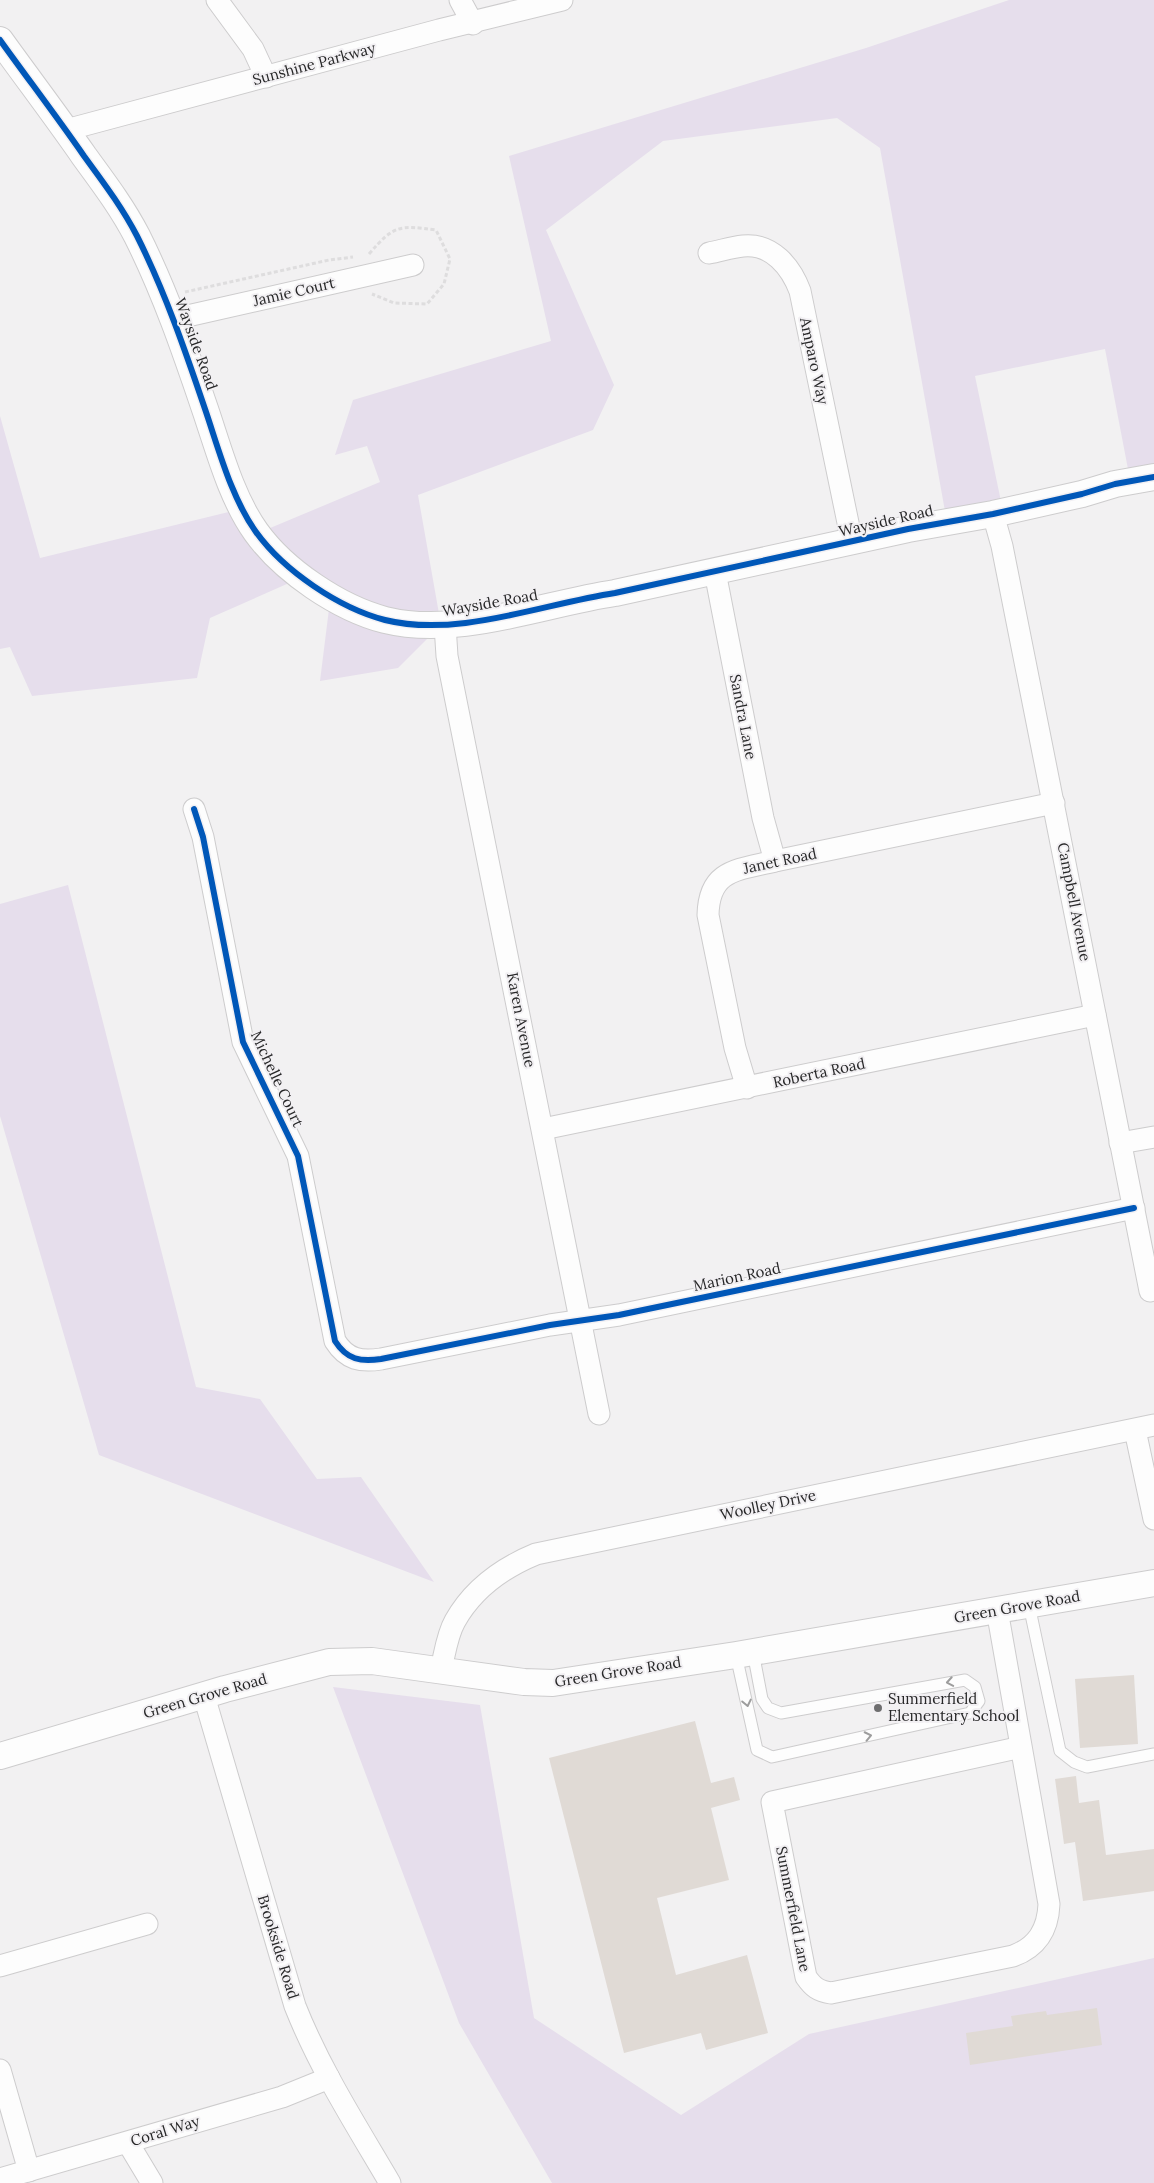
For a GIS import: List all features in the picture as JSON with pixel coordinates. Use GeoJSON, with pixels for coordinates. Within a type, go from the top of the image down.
{"type":"FeatureCollection","features":[{"type":"Feature","properties":{"kind":"street"},"geometry":{"type":"LineString","coordinates":[[217,0],[254,49],[266,77]]}},
{"type":"Feature","properties":{"kind":"street"},"geometry":{"type":"LineString","coordinates":[[460,0],[472,24]]}},
{"type":"Feature","properties":{"kind":"street","name":"Sunshine Parkway"},"geometry":{"type":"LineString","coordinates":[[66,130],[439,30],[472,24],[562,0]]}},
{"type":"Feature","properties":{"kind":"street","name":"Wayside Road"},"geometry":{"type":"LineString","coordinates":[[0,40],[124,212],[136,235],[174,319],[237,497],[255,531],[266,544],[301,576],[335,599],[358,611],[413,624],[445,625],[501,616],[715,572],[958,518],[994,514],[1115,484],[1154,478]]}},
{"type":"Feature","properties":{"kind":"street","name":"Amparo Way"},"geometry":{"type":"LineString","coordinates":[[709,253],[745,246],[759,248],[777,256],[795,278],[800,291],[852,542]]}},
{"type":"Feature","properties":{"kind":"street","name":"Jamie Court"},"geometry":{"type":"LineString","coordinates":[[174,319],[413,265]]}},
{"type":"Feature","properties":{"kind":"street","name":"Campbell Avenue"},"geometry":{"type":"LineString","coordinates":[[994,514],[1054,803],[1150,1291]]}},
{"type":"Feature","properties":{"kind":"street","name":"Sandra Lane"},"geometry":{"type":"LineString","coordinates":[[715,572],[763,818],[775,861]]}},
{"type":"Feature","properties":{"kind":"street","name":"Karen Avenue"},"geometry":{"type":"LineString","coordinates":[[445,625],[447,656],[599,1414]]}},
{"type":"Feature","properties":{"kind":"street","name":"Janet Road"},"geometry":{"type":"LineString","coordinates":[[747,1088],[733,1039],[708,916],[708,900],[713,888],[721,878],[732,872],[775,861],[1054,803]]}},
{"type":"Feature","properties":{"kind":"street","name":"Michelle Court"},"geometry":{"type":"LineString","coordinates":[[194,809],[202,837],[243,1042],[298,1156],[335,1341],[346,1354]]}},
{"type":"Feature","properties":{"kind":"street","name":"Roberta Road"},"geometry":{"type":"LineString","coordinates":[[543,1129],[1095,1016]]}},
{"type":"Feature","properties":{"kind":"street"},"geometry":{"type":"LineString","coordinates":[[1120,1142],[1154,1137]]}},
{"type":"Feature","properties":{"kind":"street","name":"Marion Road"},"geometry":{"type":"LineString","coordinates":[[346,1354],[363,1361],[381,1359],[580,1320],[619,1315],[1134,1208]]}},
{"type":"Feature","properties":{"kind":"street"},"geometry":{"type":"LineString","coordinates":[[1145,1427],[1154,1519]]}},
{"type":"Feature","properties":{"kind":"street","name":"Woolley Drive"},"geometry":{"type":"LineString","coordinates":[[441,1669],[454,1622],[468,1602],[493,1576],[517,1562],[536,1554],[1145,1427]]}},
{"type":"Feature","properties":{"kind":"street","name":"Green Grove Road"},"geometry":{"type":"LineString","coordinates":[[0,1756],[311,1665],[329,1662],[372,1661],[441,1669],[524,1682],[553,1683],[744,1654],[1154,1583]]}},
{"type":"Feature","properties":{"kind":"street","name":"Summerfield Lane"},"geometry":{"type":"LineString","coordinates":[[997,1610],[1050,1904],[1044,1932],[1034,1944],[1012,1956],[831,1993],[822,1992],[813,1987],[806,1977],[772,1802],[1021,1747]]}},
{"type":"Feature","properties":{"kind":"street","name":"Brookside Road"},"geometry":{"type":"LineString","coordinates":[[204,1696],[295,2006],[306,2034],[328,2078],[390,2183]]}},
{"type":"Feature","properties":{"kind":"street"},"geometry":{"type":"LineString","coordinates":[[0,1966],[147,1924]]}},
{"type":"Feature","properties":{"kind":"street"},"geometry":{"type":"LineString","coordinates":[[0,2070],[29,2171]]}},
{"type":"Feature","properties":{"kind":"street","name":"Coral Way"},"geometry":{"type":"LineString","coordinates":[[0,2180],[282,2097],[328,2078]]}},
{"type":"Feature","properties":{"kind":"street"},"geometry":{"type":"LineString","coordinates":[[128,2143],[152,2183]]}},
{"type":"Feature","properties":{"kind":"lane"},"geometry":{"type":"LineString","coordinates":[[1029,1605],[1060,1751],[1074,1762],[1087,1767],[1154,1754]]}},
{"type":"Feature","properties":{"kind":"lane"},"geometry":{"type":"LineString","coordinates":[[744,1654],[762,1700],[768,1708],[781,1713],[965,1680],[975,1687],[979,1701],[970,1713],[772,1757],[757,1750],[744,1654]]}},
{"type":"Feature","properties":{"kind":"shaded area"},"geometry":{"type":"Polygon","coordinates":[[[1009,0],[1154,0],[1154,485],[1132,490],[1105,349],[975,376],[1004,516],[948,528],[880,148],[837,118],[663,141],[546,230],[614,385],[593,430],[418,495],[441,625],[398,668],[320,681],[331,593],[305,576],[210,618],[197,678],[32,696],[10,647],[0,649],[0,416],[40,558],[245,508],[263,531],[380,482],[367,446],[335,455],[353,400],[551,341],[509,156],[866,48],[1009,0]]]}},
{"type":"Feature","properties":{"kind":"shaded area"},"geometry":{"type":"Polygon","coordinates":[[[68,885],[196,1387],[260,1399],[317,1479],[361,1477],[434,1582],[99,1455],[0,1116],[0,904],[68,885]]]}},
{"type":"Feature","properties":{"kind":"shaded area"},"geometry":{"type":"Polygon","coordinates":[[[333,1687],[480,1705],[534,2018],[681,2115],[809,2034],[1154,1958],[1154,2183],[552,2183],[459,2023],[333,1687]]]}},
{"type":"Feature","properties":{"kind":"building"},"geometry":{"type":"Polygon","coordinates":[[[1134,1675],[1138,1744],[1080,1748],[1075,1679],[1134,1675]]]}},
{"type":"Feature","properties":{"kind":"building"},"geometry":{"type":"Polygon","coordinates":[[[695,1721],[711,1783],[734,1777],[740,1800],[711,1808],[729,1880],[657,1898],[676,1975],[747,1955],[768,2033],[706,2050],[701,2033],[624,2053],[549,1758],[695,1721]]]}},
{"type":"Feature","properties":{"kind":"building"},"geometry":{"type":"Polygon","coordinates":[[[1076,1776],[1079,1803],[1099,1800],[1106,1855],[1154,1849],[1154,1891],[1083,1901],[1075,1842],[1064,1844],[1055,1779],[1076,1776]]]}},
{"type":"Feature","properties":{"kind":"building"},"geometry":{"type":"Polygon","coordinates":[[[1097,2008],[1102,2045],[970,2065],[966,2033],[1013,2026],[1011,2016],[1046,2011],[1047,2015],[1097,2008]]]}},
{"type":"Feature","properties":{"kind":"cycle path"},"geometry":{"type":"LineString","coordinates":[[0,40],[105,185],[137,236],[157,278],[174,321],[226,473],[247,518],[268,546],[297,574],[331,597],[367,614],[385,620],[441,625],[500,617],[908,529],[993,514],[1082,494],[1115,484],[1154,477]]}},
{"type":"Feature","properties":{"kind":"cycle path"},"geometry":{"type":"LineString","coordinates":[[194,809],[203,837],[243,1042],[298,1156],[335,1341],[350,1356],[361,1360],[381,1359],[550,1325],[619,1315],[1134,1208]]}},
{"type":"Feature","properties":{"kind":"place","name":"Summerfield Elementary School"},"geometry":{"type":"Point","coordinates":[878,1708]}}]}
